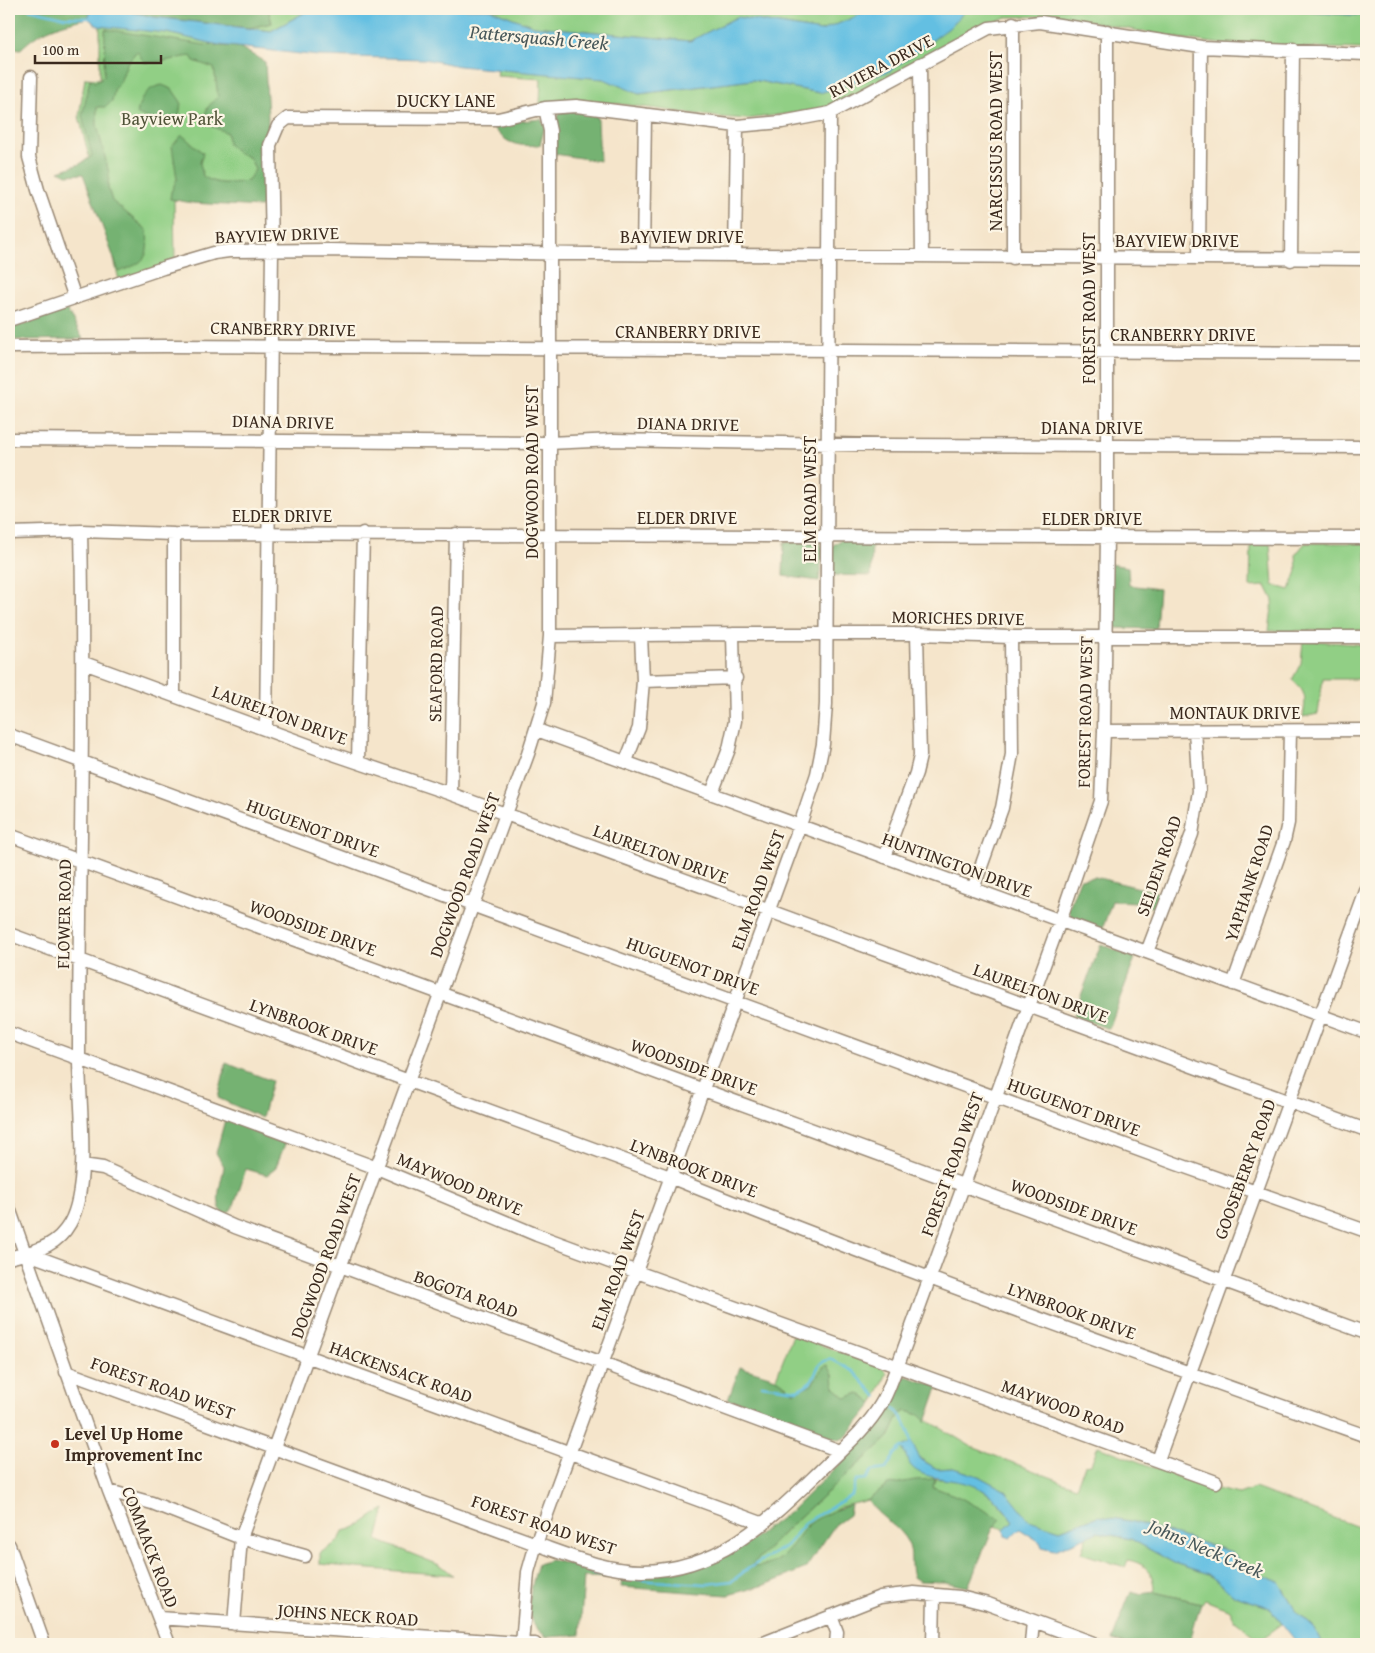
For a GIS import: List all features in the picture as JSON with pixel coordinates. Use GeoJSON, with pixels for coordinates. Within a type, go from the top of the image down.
{"type":"FeatureCollection","features":[{"type":"Feature","properties":{"kind":"street","name":"RIVIERA DRIVE"},"geometry":{"type":"LineString","coordinates":[[645,115],[737,126],[782,122],[830,113],[989,28],[1013,23],[1040,22],[1108,31],[1201,47],[1292,49],[1366,54]]}},
{"type":"Feature","properties":{"kind":"street","name":"NARCISSUS ROAD WEST"},"geometry":{"type":"LineString","coordinates":[[1013,23],[1013,258]]}},
{"type":"Feature","properties":{"kind":"street","name":"FOREST ROAD WEST"},"geometry":{"type":"LineString","coordinates":[[66,1372],[274,1446],[536,1544],[596,1564],[621,1570],[644,1571],[675,1567],[722,1552],[764,1524],[865,1426],[882,1403],[898,1365],[1060,921],[1101,801],[1104,731],[1106,537],[1108,31]]}},
{"type":"Feature","properties":{"kind":"street"},"geometry":{"type":"LineString","coordinates":[[1199,258],[1201,47]]}},
{"type":"Feature","properties":{"kind":"street"},"geometry":{"type":"LineString","coordinates":[[1291,260],[1292,49]]}},
{"type":"Feature","properties":{"kind":"street"},"geometry":{"type":"LineString","coordinates":[[920,64],[922,256]]}},
{"type":"Feature","properties":{"kind":"street"},"geometry":{"type":"LineString","coordinates":[[31,77],[30,157],[38,190],[75,298]]}},
{"type":"Feature","properties":{"kind":"street","name":"DUCKY LANE"},"geometry":{"type":"LineString","coordinates":[[272,251],[270,145],[278,126],[288,118],[498,119],[545,108],[576,106],[645,115]]}},
{"type":"Feature","properties":{"kind":"street","name":"DOGWOOD ROAD WEST"},"geometry":{"type":"LineString","coordinates":[[234,1624],[241,1538],[537,730],[544,703],[550,636],[548,535],[550,131],[545,108]]}},
{"type":"Feature","properties":{"kind":"street","name":"ELM ROAD WEST"},"geometry":{"type":"LineString","coordinates":[[522,1644],[528,1572],[536,1544],[704,1089],[817,774],[823,744],[828,635],[827,350],[830,113]]}},
{"type":"Feature","properties":{"kind":"street"},"geometry":{"type":"LineString","coordinates":[[643,254],[645,115]]}},
{"type":"Feature","properties":{"kind":"street"},"geometry":{"type":"LineString","coordinates":[[735,255],[737,126]]}},
{"type":"Feature","properties":{"kind":"street"},"geometry":{"type":"LineString","coordinates":[[266,728],[269,347],[272,251]]}},
{"type":"Feature","properties":{"kind":"street","name":"BAYVIEW DRIVE"},"geometry":{"type":"LineString","coordinates":[[9,320],[162,268],[214,253],[272,251],[1013,258],[1366,259]]}},
{"type":"Feature","properties":{"kind":"street","name":"CRANBERRY DRIVE"},"geometry":{"type":"LineString","coordinates":[[9,347],[1366,353]]}},
{"type":"Feature","properties":{"kind":"street","name":"DIANA DRIVE"},"geometry":{"type":"LineString","coordinates":[[9,439],[549,443],[614,440],[1366,447]]}},
{"type":"Feature","properties":{"kind":"street","name":"ELDER DRIVE"},"geometry":{"type":"LineString","coordinates":[[9,533],[81,531],[174,534],[363,533],[1366,538]]}},
{"type":"Feature","properties":{"kind":"street","name":"FLOWER ROAD"},"geometry":{"type":"LineString","coordinates":[[9,1258],[52,1244],[70,1223],[80,1190],[82,1166],[79,1059],[84,663],[81,531]]}},
{"type":"Feature","properties":{"kind":"street"},"geometry":{"type":"LineString","coordinates":[[358,762],[363,533]]}},
{"type":"Feature","properties":{"kind":"street"},"geometry":{"type":"LineString","coordinates":[[174,534],[174,695]]}},
{"type":"Feature","properties":{"kind":"street","name":"SEAFORD ROAD"},"geometry":{"type":"LineString","coordinates":[[451,794],[456,534]]}},
{"type":"Feature","properties":{"kind":"street"},"geometry":{"type":"LineString","coordinates":[[712,793],[733,737],[736,678],[733,634]]}},
{"type":"Feature","properties":{"kind":"street","name":"MORICHES DRIVE"},"geometry":{"type":"LineString","coordinates":[[550,636],[733,634],[917,634],[1011,638],[1366,636]]}},
{"type":"Feature","properties":{"kind":"street"},"geometry":{"type":"LineString","coordinates":[[884,857],[916,773],[920,756],[917,634]]}},
{"type":"Feature","properties":{"kind":"street"},"geometry":{"type":"LineString","coordinates":[[626,761],[639,728],[643,681],[641,635]]}},
{"type":"Feature","properties":{"kind":"street"},"geometry":{"type":"LineString","coordinates":[[973,889],[1002,808],[1012,754],[1011,638]]}},
{"type":"Feature","properties":{"kind":"street","name":"LAURELTON DRIVE"},"geometry":{"type":"LineString","coordinates":[[84,663],[451,794],[505,816],[1366,1130]]}},
{"type":"Feature","properties":{"kind":"street"},"geometry":{"type":"LineString","coordinates":[[643,681],[736,678]]}},
{"type":"Feature","properties":{"kind":"street","name":"HUNTINGTON DRIVE"},"geometry":{"type":"LineString","coordinates":[[537,730],[1366,1032]]}},
{"type":"Feature","properties":{"kind":"street","name":"SELDEN ROAD"},"geometry":{"type":"LineString","coordinates":[[1147,952],[1192,834],[1199,791],[1195,730]]}},
{"type":"Feature","properties":{"kind":"street","name":"YAPHANK ROAD"},"geometry":{"type":"LineString","coordinates":[[1233,984],[1264,904],[1284,841],[1288,822],[1290,730]]}},
{"type":"Feature","properties":{"kind":"street","name":"MONTAUK DRIVE"},"geometry":{"type":"LineString","coordinates":[[1104,731],[1366,730]]}},
{"type":"Feature","properties":{"kind":"street","name":"HUGUENOT DRIVE"},"geometry":{"type":"LineString","coordinates":[[9,734],[1366,1231]]}},
{"type":"Feature","properties":{"kind":"street","name":"WOODSIDE DRIVE"},"geometry":{"type":"LineString","coordinates":[[9,835],[1366,1333]]}},
{"type":"Feature","properties":{"kind":"street","name":"GOOSEBERRY ROAD"},"geometry":{"type":"LineString","coordinates":[[1158,1460],[1366,891]]}},
{"type":"Feature","properties":{"kind":"street","name":"LYNBROOK DRIVE"},"geometry":{"type":"LineString","coordinates":[[9,934],[670,1177],[776,1220],[929,1277],[1366,1436]]}},
{"type":"Feature","properties":{"kind":"street","name":"MAYWOOD DRIVE"},"geometry":{"type":"LineString","coordinates":[[9,1033],[377,1168],[529,1232],[898,1365]]}},
{"type":"Feature","properties":{"kind":"street","name":"BOGOTA ROAD"},"geometry":{"type":"LineString","coordinates":[[82,1166],[111,1171],[235,1227],[840,1451]]}},
{"type":"Feature","properties":{"kind":"street","name":"COMMACK ROAD"},"geometry":{"type":"LineString","coordinates":[[9,1208],[109,1490],[169,1644]]}},
{"type":"Feature","properties":{"kind":"street","name":"HACKENSACK ROAD"},"geometry":{"type":"LineString","coordinates":[[26,1253],[570,1451],[764,1524]]}},
{"type":"Feature","properties":{"kind":"street","name":"MAYWOOD ROAD"},"geometry":{"type":"LineString","coordinates":[[898,1365],[1216,1482]]}},
{"type":"Feature","properties":{"kind":"street"},"geometry":{"type":"LineString","coordinates":[[109,1490],[152,1503],[241,1538],[305,1556]]}},
{"type":"Feature","properties":{"kind":"street"},"geometry":{"type":"LineString","coordinates":[[9,1545],[44,1644]]}},
{"type":"Feature","properties":{"kind":"street"},"geometry":{"type":"LineString","coordinates":[[761,1644],[880,1598],[914,1593],[934,1594],[988,1604],[1096,1644]]}},
{"type":"Feature","properties":{"kind":"street"},"geometry":{"type":"LineString","coordinates":[[933,1644],[934,1594]]}},
{"type":"Feature","properties":{"kind":"street"},"geometry":{"type":"LineString","coordinates":[[831,1616],[837,1632],[836,1644]]}},
{"type":"Feature","properties":{"kind":"street","name":"JOHNS NECK ROAD"},"geometry":{"type":"LineString","coordinates":[[158,1618],[452,1642],[535,1644]]}},
{"type":"Feature","properties":{"kind":"street"},"geometry":{"type":"LineString","coordinates":[[1031,1644],[1032,1621]]}},
{"type":"Feature","properties":{"kind":"green space"},"geometry":{"type":"Polygon","coordinates":[[[9,9],[92,9],[88,18],[60,25],[44,32],[21,49],[9,48],[9,9]]]}},
{"type":"Feature","properties":{"kind":"green space"},"geometry":{"type":"Polygon","coordinates":[[[118,9],[268,9],[272,23],[249,28],[154,17],[118,9]]]}},
{"type":"Feature","properties":{"kind":"green space"},"geometry":{"type":"Polygon","coordinates":[[[268,9],[311,9],[271,31],[249,28],[272,23],[268,9]]]}},
{"type":"Feature","properties":{"kind":"green space"},"geometry":{"type":"Polygon","coordinates":[[[489,9],[874,9],[821,31],[737,17],[690,41],[534,26],[489,9]]]}},
{"type":"Feature","properties":{"kind":"green space"},"geometry":{"type":"Polygon","coordinates":[[[967,9],[1258,9],[1366,16],[1366,49],[1235,46],[1170,37],[1063,16],[1006,17],[966,34],[877,88],[824,109],[747,119],[620,104],[568,100],[540,104],[541,79],[497,76],[498,69],[604,79],[639,94],[753,80],[820,93],[949,28],[967,9]]]}},
{"type":"Feature","properties":{"kind":"green space","name":"Bayview Park"},"geometry":{"type":"Polygon","coordinates":[[[100,26],[167,33],[219,45],[264,106],[264,203],[174,200],[175,261],[119,280],[79,116],[85,78],[100,79],[100,26]]]}},
{"type":"Feature","properties":{"kind":"green space"},"geometry":{"type":"Polygon","coordinates":[[[105,29],[205,45],[239,47],[265,62],[268,117],[267,204],[260,207],[192,203],[170,199],[177,179],[172,146],[182,135],[203,153],[200,163],[203,176],[208,179],[224,183],[247,181],[255,170],[250,158],[239,153],[228,144],[227,133],[202,122],[208,107],[218,96],[214,68],[194,61],[191,56],[161,62],[144,62],[137,51],[127,63],[121,80],[115,88],[112,101],[106,107],[97,107],[97,125],[109,173],[108,188],[112,201],[147,230],[147,248],[144,258],[135,265],[119,272],[83,174],[67,175],[59,171],[80,164],[92,156],[82,116],[90,79],[95,82],[104,76],[105,29]]]}},
{"type":"Feature","properties":{"kind":"green space"},"geometry":{"type":"Polygon","coordinates":[[[162,85],[172,89],[181,102],[179,118],[165,124],[157,123],[137,114],[140,103],[148,91],[162,85]]]}},
{"type":"Feature","properties":{"kind":"green space"},"geometry":{"type":"Polygon","coordinates":[[[594,110],[598,120],[600,161],[555,154],[557,118],[561,112],[594,110]]]}},
{"type":"Feature","properties":{"kind":"green space"},"geometry":{"type":"Polygon","coordinates":[[[541,119],[545,126],[540,145],[518,145],[512,143],[501,136],[491,124],[541,119]]]}},
{"type":"Feature","properties":{"kind":"green space"},"geometry":{"type":"Polygon","coordinates":[[[67,310],[83,339],[9,340],[9,329],[67,310]]]}},
{"type":"Feature","properties":{"kind":"green space"},"geometry":{"type":"Polygon","coordinates":[[[842,539],[872,541],[871,576],[833,575],[832,546],[842,539]]]}},
{"type":"Feature","properties":{"kind":"green space"},"geometry":{"type":"Polygon","coordinates":[[[784,542],[819,542],[823,549],[819,581],[783,576],[784,542]]]}},
{"type":"Feature","properties":{"kind":"green space"},"geometry":{"type":"Polygon","coordinates":[[[1270,543],[1273,585],[1290,590],[1297,571],[1296,554],[1305,543],[1366,543],[1366,630],[1269,631],[1273,600],[1266,586],[1250,587],[1251,545],[1270,543]]]}},
{"type":"Feature","properties":{"kind":"green space"},"geometry":{"type":"Polygon","coordinates":[[[1110,564],[1128,567],[1129,585],[1159,589],[1156,629],[1116,628],[1112,621],[1110,564]]]}},
{"type":"Feature","properties":{"kind":"green space"},"geometry":{"type":"Polygon","coordinates":[[[1303,640],[1366,645],[1366,679],[1323,679],[1318,714],[1303,717],[1305,705],[1303,692],[1292,680],[1301,663],[1303,640]]]}},
{"type":"Feature","properties":{"kind":"green space"},"geometry":{"type":"Polygon","coordinates":[[[1095,877],[1164,894],[1153,908],[1137,902],[1112,901],[1102,930],[1071,917],[1068,910],[1080,879],[1095,877]]]}},
{"type":"Feature","properties":{"kind":"green space"},"geometry":{"type":"Polygon","coordinates":[[[1101,944],[1135,958],[1109,1029],[1073,1016],[1101,944]]]}},
{"type":"Feature","properties":{"kind":"green space"},"geometry":{"type":"Polygon","coordinates":[[[226,1063],[272,1081],[262,1118],[218,1098],[226,1063]]]}},
{"type":"Feature","properties":{"kind":"green space"},"geometry":{"type":"Polygon","coordinates":[[[226,1116],[285,1144],[275,1169],[267,1175],[246,1169],[233,1208],[225,1215],[221,1210],[218,1199],[224,1166],[216,1153],[226,1116]]]}},
{"type":"Feature","properties":{"kind":"green space"},"geometry":{"type":"Polygon","coordinates":[[[793,1335],[882,1367],[887,1373],[873,1404],[859,1393],[846,1399],[834,1387],[833,1375],[823,1367],[812,1384],[794,1392],[776,1378],[793,1335]]]}},
{"type":"Feature","properties":{"kind":"green space"},"geometry":{"type":"Polygon","coordinates":[[[828,1365],[833,1375],[834,1387],[846,1398],[859,1393],[873,1404],[846,1437],[839,1440],[772,1417],[740,1402],[728,1400],[740,1367],[776,1378],[794,1392],[812,1384],[823,1367],[828,1365]]]}},
{"type":"Feature","properties":{"kind":"green space"},"geometry":{"type":"Polygon","coordinates":[[[906,1376],[938,1387],[926,1422],[919,1415],[907,1411],[900,1414],[889,1437],[795,1521],[750,1567],[771,1564],[778,1560],[806,1527],[815,1520],[851,1505],[849,1515],[835,1525],[806,1568],[768,1584],[728,1595],[621,1587],[622,1578],[584,1577],[580,1635],[547,1637],[534,1624],[529,1614],[529,1607],[532,1584],[538,1564],[550,1560],[631,1576],[680,1571],[733,1553],[791,1511],[840,1463],[881,1414],[899,1377],[906,1376]]]}},
{"type":"Feature","properties":{"kind":"green space"},"geometry":{"type":"Polygon","coordinates":[[[907,1411],[919,1415],[972,1447],[1076,1487],[1085,1465],[1091,1464],[1098,1446],[1199,1485],[1239,1494],[1255,1488],[1366,1530],[1366,1644],[1330,1644],[1321,1642],[1315,1629],[1297,1612],[1279,1582],[1248,1570],[1232,1552],[1130,1521],[1098,1516],[1060,1530],[1028,1520],[1006,1491],[978,1476],[953,1468],[937,1469],[902,1447],[935,1479],[888,1485],[868,1500],[840,1507],[807,1525],[791,1550],[772,1565],[749,1568],[795,1521],[889,1437],[900,1414],[907,1411]]]}},
{"type":"Feature","properties":{"kind":"green space"},"geometry":{"type":"Polygon","coordinates":[[[935,1479],[960,1481],[980,1488],[997,1502],[1013,1521],[1004,1529],[994,1526],[1001,1519],[932,1486],[935,1479]]]}},
{"type":"Feature","properties":{"kind":"green space"},"geometry":{"type":"Polygon","coordinates":[[[935,1479],[933,1487],[957,1496],[1001,1519],[993,1528],[968,1587],[945,1582],[919,1581],[913,1577],[908,1543],[899,1531],[868,1500],[888,1485],[915,1480],[935,1479]]]}},
{"type":"Feature","properties":{"kind":"green space"},"geometry":{"type":"Polygon","coordinates":[[[385,1509],[377,1540],[442,1566],[453,1575],[320,1564],[320,1553],[339,1541],[343,1531],[359,1525],[385,1509]]]}},
{"type":"Feature","properties":{"kind":"green space"},"geometry":{"type":"Polygon","coordinates":[[[1098,1532],[1131,1539],[1174,1563],[1208,1574],[1235,1596],[1269,1607],[1282,1624],[1260,1640],[1235,1620],[1230,1610],[1205,1600],[1202,1603],[1154,1592],[1151,1575],[1140,1564],[1128,1560],[1125,1567],[1081,1553],[1088,1534],[1098,1532]]]}},
{"type":"Feature","properties":{"kind":"green space"},"geometry":{"type":"Polygon","coordinates":[[[1131,1591],[1142,1594],[1154,1592],[1201,1603],[1189,1644],[1126,1644],[1112,1640],[1131,1591]]]}},
{"type":"Feature","properties":{"kind":"water"},"geometry":{"type":"Polygon","coordinates":[[[92,9],[118,9],[154,17],[271,31],[311,9],[489,9],[534,26],[690,41],[737,17],[821,31],[874,9],[967,9],[949,28],[890,71],[820,93],[753,80],[639,94],[604,79],[459,66],[424,59],[319,56],[219,45],[167,33],[98,26],[88,18],[92,9]]]}},
{"type":"Feature","properties":{"kind":"water"},"geometry":{"type":"Polygon","coordinates":[[[1258,9],[1366,9],[1366,16],[1258,9]]]}},
{"type":"Feature","properties":{"kind":"water"},"geometry":{"type":"Polygon","coordinates":[[[912,1442],[920,1459],[937,1469],[953,1468],[978,1476],[1006,1491],[1029,1520],[1060,1530],[1098,1516],[1130,1521],[1232,1552],[1248,1570],[1279,1582],[1297,1612],[1315,1629],[1321,1642],[1330,1644],[1298,1644],[1269,1607],[1235,1596],[1208,1574],[1174,1563],[1131,1539],[1098,1532],[1055,1550],[1042,1547],[1040,1542],[1020,1529],[1011,1538],[1005,1536],[1004,1529],[1013,1521],[997,1501],[988,1493],[970,1484],[918,1472],[912,1467],[902,1447],[912,1442]]]}},
{"type":"Feature","properties":{"kind":"waterway","name":"Pattersquash Creek"},"geometry":{"type":"LineString","coordinates":[[29,9],[63,17],[91,18]]}},
{"type":"Feature","properties":{"kind":"waterway","name":"Johns Neck Creek"},"geometry":{"type":"LineString","coordinates":[[762,1385],[797,1390],[811,1381],[819,1365],[831,1359],[853,1371],[877,1397]]}},
{"type":"Feature","properties":{"kind":"waterway","name":"Johns Neck Creek"},"geometry":{"type":"LineString","coordinates":[[889,1404],[905,1423],[910,1435],[911,1446]]}},
{"type":"Feature","properties":{"kind":"waterway"},"geometry":{"type":"LineString","coordinates":[[592,1573],[651,1581],[708,1584],[732,1581],[749,1568],[786,1546],[806,1522],[852,1495],[856,1480],[866,1479],[872,1471],[886,1469],[895,1454],[902,1447],[905,1448]]}},
{"type":"Feature","properties":{"kind":"place","name":"Level Up Home Improvement Inc"},"geometry":{"type":"Point","coordinates":[55,1444]}}]}
